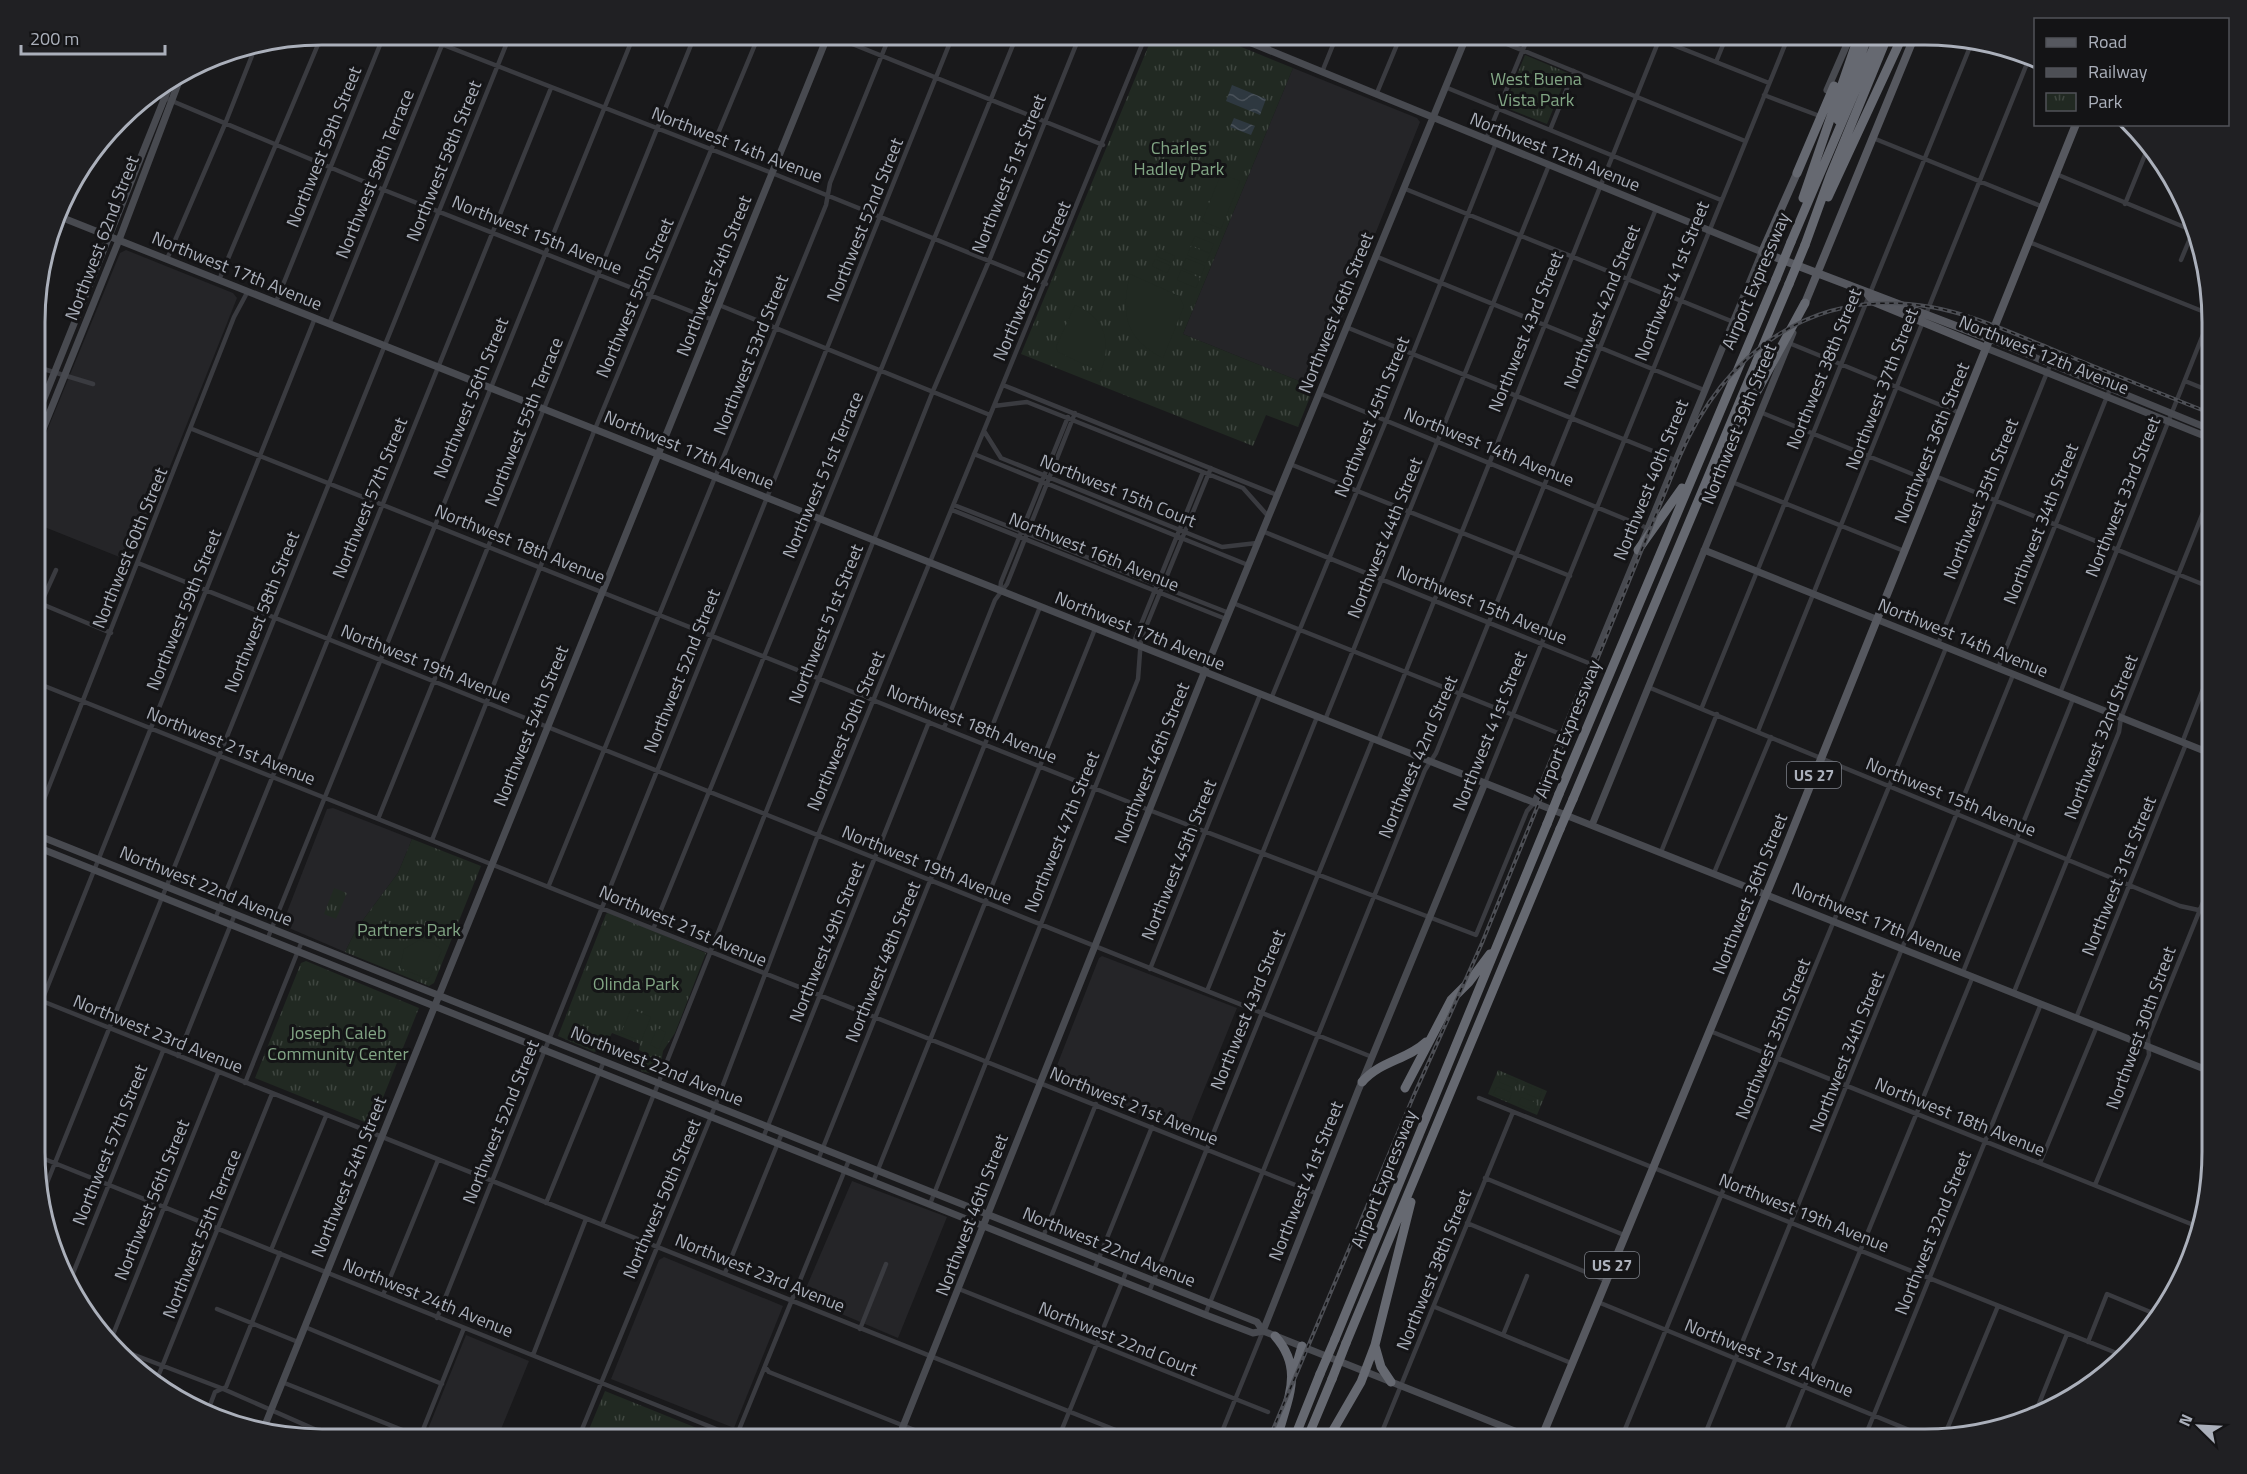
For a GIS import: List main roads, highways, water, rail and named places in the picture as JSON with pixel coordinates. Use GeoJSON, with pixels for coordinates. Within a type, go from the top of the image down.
{"type":"FeatureCollection","features":[{"type":"Feature","properties":{"kind":"highway"},"geometry":{"type":"LineString","coordinates":[[1797,173],[1853,45]]}},
{"type":"Feature","properties":{"kind":"highway"},"geometry":{"type":"LineString","coordinates":[[1802,215],[1804,193],[1854,45]]}},
{"type":"Feature","properties":{"kind":"highway"},"geometry":{"type":"LineString","coordinates":[[1819,171],[1864,45]]}},
{"type":"Feature","properties":{"kind":"highway","name":"Airport Expressway"},"geometry":{"type":"LineString","coordinates":[[1298,1429],[1559,794],[1776,279],[1819,171],[1837,138],[1875,45]]}},
{"type":"Feature","properties":{"kind":"highway","name":"Airport Expressway"},"geometry":{"type":"LineString","coordinates":[[1310,1429],[1572,799],[1725,439],[1813,226],[1830,176],[1884,45]]}},
{"type":"Feature","properties":{"kind":"highway"},"geometry":{"type":"LineString","coordinates":[[1813,226],[1898,45]]}},
{"type":"Feature","properties":{"kind":"highway"},"geometry":{"type":"LineString","coordinates":[[1725,439],[1740,421],[1805,303]]}},
{"type":"Feature","properties":{"kind":"highway"},"geometry":{"type":"LineString","coordinates":[[1638,550],[1660,522],[1701,454]]}},
{"type":"Feature","properties":{"kind":"highway"},"geometry":{"type":"LineString","coordinates":[[1405,1088],[1451,1000],[1469,982],[1500,940]]}},
{"type":"Feature","properties":{"kind":"highway"},"geometry":{"type":"LineString","coordinates":[[1362,1082],[1377,1067],[1420,1048],[1435,1030]]}},
{"type":"Feature","properties":{"kind":"highway"},"geometry":{"type":"LineString","coordinates":[[1334,1429],[1357,1390],[1375,1345],[1404,1225],[1435,1132]]}},
{"type":"Feature","properties":{"kind":"highway"},"geometry":{"type":"LineString","coordinates":[[1275,1336],[1290,1357],[1292,1378]]}},
{"type":"Feature","properties":{"kind":"highway"},"geometry":{"type":"LineString","coordinates":[[1375,1345],[1378,1362],[1391,1382]]}},
{"type":"Feature","properties":{"kind":"highway"},"geometry":{"type":"LineString","coordinates":[[1279,1429],[1302,1346]]}},
{"type":"Feature","properties":{"kind":"main road","name":"Northwest 54th Street"},"geometry":{"type":"LineString","coordinates":[[266,1423],[657,453],[824,45]]}},
{"type":"Feature","properties":{"kind":"main road","name":"Northwest 12th Avenue"},"geometry":{"type":"LineString","coordinates":[[1258,45],[1868,295],[1874,302],[1990,339],[2202,426]]}},
{"type":"Feature","properties":{"kind":"main road","name":"Northwest 46th Street"},"geometry":{"type":"LineString","coordinates":[[903,1429],[1227,616],[1462,45]]}},
{"type":"Feature","properties":{"kind":"main road","name":"Northwest 40th Street"},"geometry":{"type":"LineString","coordinates":[[1534,802],[1731,321],[1797,173],[1817,115],[1846,45]]}},
{"type":"Feature","properties":{"kind":"main road","name":"Northwest 39th Street"},"geometry":{"type":"LineString","coordinates":[[1592,825],[1910,45]]}},
{"type":"Feature","properties":{"kind":"main road","name":"Northwest 62nd Street"},"geometry":{"type":"LineString","coordinates":[[45,396],[109,237],[174,88]]}},
{"type":"Feature","properties":{"kind":"main road","name":"Northwest 62nd Street"},"geometry":{"type":"LineString","coordinates":[[45,424],[119,240],[169,91]]}},
{"type":"Feature","properties":{"kind":"main road","name":"Northwest 36th Street"},"geometry":{"type":"LineString","coordinates":[[1545,1429],[1767,893],[2075,126]]}},
{"type":"Feature","properties":{"kind":"main road","name":"Northwest 17th Avenue"},"geometry":{"type":"LineString","coordinates":[[65,219],[1204,673],[1767,893],[2202,1068]]}},
{"type":"Feature","properties":{"kind":"main road","name":"Northwest 12th Avenue"},"geometry":{"type":"LineString","coordinates":[[1924,319],[2047,374],[2202,435]]}},
{"type":"Feature","properties":{"kind":"main road","name":"Northwest 14th Avenue"},"geometry":{"type":"LineString","coordinates":[[1704,550],[2202,750]]}},
{"type":"Feature","properties":{"kind":"main road","name":"Northwest 41st Street"},"geometry":{"type":"LineString","coordinates":[[1263,1331],[1372,1057],[1485,783]]}},
{"type":"Feature","properties":{"kind":"main road","name":"Northwest 22nd Avenue"},"geometry":{"type":"LineString","coordinates":[[45,838],[1210,1303],[1257,1322],[1263,1331],[1510,1429]]}},
{"type":"Feature","properties":{"kind":"main road","name":"Northwest 22nd Avenue"},"geometry":{"type":"LineString","coordinates":[[45,850],[710,1119],[846,1170],[1205,1315],[1253,1333],[1263,1331]]}},
{"type":"Feature","properties":{"kind":"water"},"geometry":{"type":"Polygon","coordinates":[[[1232,85],[1266,99],[1260,115],[1226,101],[1232,85]]]}},
{"type":"Feature","properties":{"kind":"water"},"geometry":{"type":"Polygon","coordinates":[[[1234,118],[1255,126],[1251,135],[1230,127],[1234,118]]]}},
{"type":"Feature","properties":{"kind":"railway"},"geometry":{"type":"LineString","coordinates":[[1273,1429],[1414,1095],[1482,943],[1679,458],[1698,421],[1721,387],[1747,359],[1777,335],[1811,318],[1848,307],[1888,303],[1931,307],[1975,319],[2202,410]]}},
{"type":"Feature","properties":{"kind":"park label","name":"West Buena Vista Park"},"geometry":{"type":"Point","coordinates":[1536,89]}},
{"type":"Feature","properties":{"kind":"park label","name":"Charles Hadley Park"},"geometry":{"type":"Point","coordinates":[1179,158]}},
{"type":"Feature","properties":{"kind":"park label","name":"Partners Park"},"geometry":{"type":"Point","coordinates":[409,930]}},
{"type":"Feature","properties":{"kind":"park label","name":"Olinda Park"},"geometry":{"type":"Point","coordinates":[636,984]}},
{"type":"Feature","properties":{"kind":"park label","name":"Joseph Caleb Community Center"},"geometry":{"type":"Point","coordinates":[338,1043]}}]}
